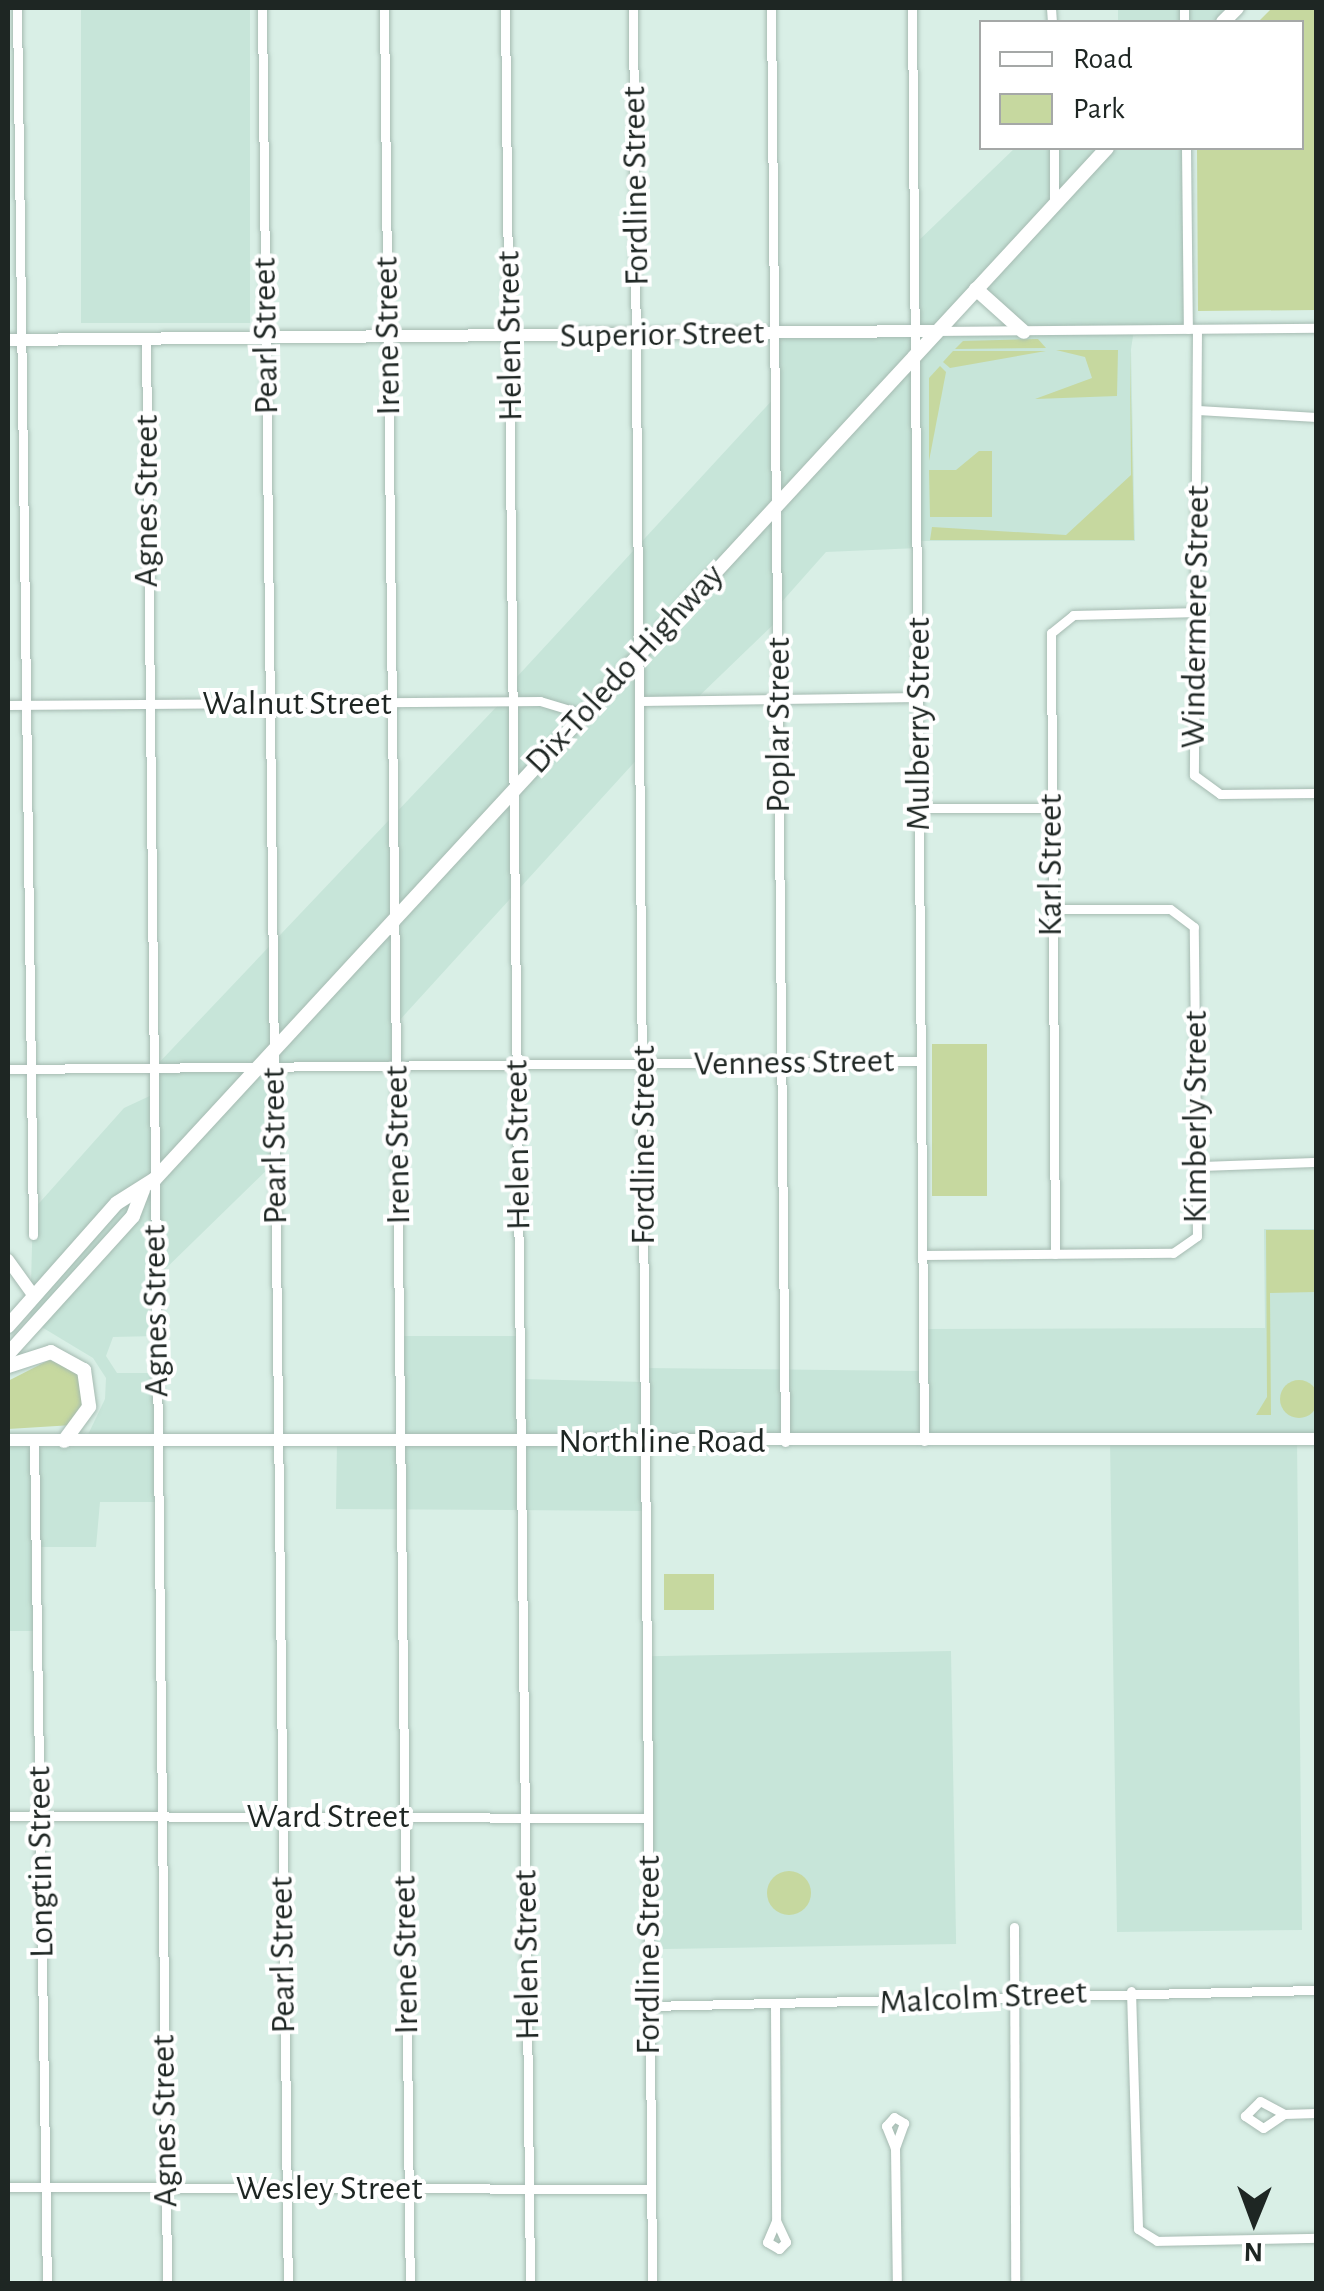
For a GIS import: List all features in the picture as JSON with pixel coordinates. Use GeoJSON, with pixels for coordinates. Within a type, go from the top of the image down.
{"type":"FeatureCollection","features":[{"type":"Feature","properties":{"kind":"main road","name":"Dix-Toledo Highway"},"geometry":{"type":"LineString","coordinates":[[8,1326],[117,1203],[155,1179],[1106,150]]}},
{"type":"Feature","properties":{"kind":"main road"},"geometry":{"type":"LineString","coordinates":[[976,289],[1024,332]]}},
{"type":"Feature","properties":{"kind":"main road","name":"Superior Street"},"geometry":{"type":"LineString","coordinates":[[13,340],[938,331]]}},
{"type":"Feature","properties":{"kind":"main road","name":"Dix-Toledo Highway"},"geometry":{"type":"LineString","coordinates":[[8,1354],[133,1216],[143,1190]]}},
{"type":"Feature","properties":{"kind":"main road"},"geometry":{"type":"LineString","coordinates":[[8,1260],[34,1296],[8,1354]]}},
{"type":"Feature","properties":{"kind":"main road"},"geometry":{"type":"LineString","coordinates":[[8,1366],[51,1352],[84,1370],[88,1407],[64,1441]]}},
{"type":"Feature","properties":{"kind":"main road","name":"Northline Road"},"geometry":{"type":"LineString","coordinates":[[8,1440],[1316,1439]]}},
{"type":"Feature","properties":{"kind":"street"},"geometry":{"type":"LineString","coordinates":[[17,8],[13,340],[25,706],[33,1235]]}},
{"type":"Feature","properties":{"kind":"street","name":"Pearl Street"},"geometry":{"type":"LineString","coordinates":[[262,8],[288,2284]]}},
{"type":"Feature","properties":{"kind":"street","name":"Irene Street"},"geometry":{"type":"LineString","coordinates":[[384,8],[410,2284]]}},
{"type":"Feature","properties":{"kind":"street","name":"Helen Street"},"geometry":{"type":"LineString","coordinates":[[505,8],[530,2284]]}},
{"type":"Feature","properties":{"kind":"street","name":"Fordline Street"},"geometry":{"type":"LineString","coordinates":[[634,8],[652,2284]]}},
{"type":"Feature","properties":{"kind":"street","name":"Poplar Street"},"geometry":{"type":"LineString","coordinates":[[770,8],[785,1442]]}},
{"type":"Feature","properties":{"kind":"street","name":"Mulberry Street"},"geometry":{"type":"LineString","coordinates":[[912,8],[924,1441]]}},
{"type":"Feature","properties":{"kind":"street"},"geometry":{"type":"LineString","coordinates":[[1054,150],[1054,205]]}},
{"type":"Feature","properties":{"kind":"street","name":"Windermere Street"},"geometry":{"type":"LineString","coordinates":[[1186,150],[1198,410],[1198,782],[1220,794],[1316,794]]}},
{"type":"Feature","properties":{"kind":"street","name":"Superior Street"},"geometry":{"type":"LineString","coordinates":[[938,331],[1316,328]]}},
{"type":"Feature","properties":{"kind":"street","name":"Agnes Street"},"geometry":{"type":"LineString","coordinates":[[146,339],[167,2284]]}},
{"type":"Feature","properties":{"kind":"street"},"geometry":{"type":"LineString","coordinates":[[1198,410],[1316,417]]}},
{"type":"Feature","properties":{"kind":"street","name":"Karl Street"},"geometry":{"type":"LineString","coordinates":[[1055,1254],[1050,808],[1057,624],[1073,615],[1200,612]]}},
{"type":"Feature","properties":{"kind":"street"},"geometry":{"type":"LineString","coordinates":[[641,701],[919,697]]}},
{"type":"Feature","properties":{"kind":"street","name":"Walnut Street"},"geometry":{"type":"LineString","coordinates":[[8,706],[514,702],[568,703],[584,714]]}},
{"type":"Feature","properties":{"kind":"street"},"geometry":{"type":"LineString","coordinates":[[920,808],[1050,808]]}},
{"type":"Feature","properties":{"kind":"street","name":"Kimberly Street"},"geometry":{"type":"LineString","coordinates":[[922,1256],[1186,1249],[1199,1230],[1194,927],[1170,909],[1052,909]]}},
{"type":"Feature","properties":{"kind":"street","name":"Venness Street"},"geometry":{"type":"LineString","coordinates":[[8,1070],[922,1061]]}},
{"type":"Feature","properties":{"kind":"street"},"geometry":{"type":"LineString","coordinates":[[1199,1166],[1316,1162]]}},
{"type":"Feature","properties":{"kind":"street","name":"Longtin Street"},"geometry":{"type":"LineString","coordinates":[[34,1441],[48,2284]]}},
{"type":"Feature","properties":{"kind":"street","name":"Ward Street"},"geometry":{"type":"LineString","coordinates":[[8,1816],[648,1818]]}},
{"type":"Feature","properties":{"kind":"street"},"geometry":{"type":"LineString","coordinates":[[1014,1927],[1016,2284]]}},
{"type":"Feature","properties":{"kind":"street","name":"Malcolm Street"},"geometry":{"type":"LineString","coordinates":[[650,2006],[930,2004],[1014,1992],[1316,1990]]}},
{"type":"Feature","properties":{"kind":"street"},"geometry":{"type":"LineString","coordinates":[[1132,1991],[1133,2214],[1145,2236],[1316,2238]]}},
{"type":"Feature","properties":{"kind":"street"},"geometry":{"type":"LineString","coordinates":[[774,2005],[776,2221]]}},
{"type":"Feature","properties":{"kind":"street"},"geometry":{"type":"LineString","coordinates":[[1284,2114],[1316,2113]]}},
{"type":"Feature","properties":{"kind":"street"},"geometry":{"type":"LineString","coordinates":[[896,2148],[897,2284]]}},
{"type":"Feature","properties":{"kind":"street","name":"Wesley Street"},"geometry":{"type":"LineString","coordinates":[[8,2186],[651,2189]]}},
{"type":"Feature","properties":{"kind":"shaded area"},"geometry":{"type":"Polygon","coordinates":[[[81,8],[250,8],[250,323],[81,323],[81,8]]]}},
{"type":"Feature","properties":{"kind":"shaded area"},"geometry":{"type":"Polygon","coordinates":[[[1118,8],[1237,8],[1237,20],[1118,20],[1118,8]]]}},
{"type":"Feature","properties":{"kind":"shaded area"},"geometry":{"type":"Polygon","coordinates":[[[1013,150],[1186,150],[1188,329],[1134,330],[1131,349],[1135,541],[919,541],[918,548],[826,552],[779,605],[779,619],[695,700],[641,701],[641,755],[397,1023],[397,1066],[274,1067],[275,1162],[156,1278],[156,1336],[113,1337],[106,1356],[117,1373],[157,1373],[157,1502],[100,1502],[96,1547],[36,1547],[37,1631],[8,1631],[8,1440],[85,1441],[105,1399],[106,1378],[93,1358],[30,1320],[33,1210],[124,1108],[154,1094],[154,1068],[501,702],[514,701],[515,679],[777,395],[775,334],[916,331],[915,244],[1013,150]],[[977,290],[939,331],[1022,332],[977,290]]]}},
{"type":"Feature","properties":{"kind":"shaded area"},"geometry":{"type":"Polygon","coordinates":[[[1264,1229],[1316,1229],[1316,1439],[1297,1440],[1302,1930],[1117,1932],[1110,1440],[646,1442],[646,1511],[336,1509],[337,1441],[400,1441],[399,1336],[521,1336],[522,1379],[644,1382],[645,1368],[923,1371],[923,1329],[1265,1328],[1264,1229]]]}},
{"type":"Feature","properties":{"kind":"shaded area"},"geometry":{"type":"Polygon","coordinates":[[[951,1651],[956,1944],[652,1949],[647,1656],[951,1651]]]}},
{"type":"Feature","properties":{"kind":"green space"},"geometry":{"type":"Polygon","coordinates":[[[1272,8],[1316,8],[1316,310],[1198,311],[1197,150],[1304,150],[1304,20],[1260,20],[1272,8]]]}},
{"type":"Feature","properties":{"kind":"green space"},"geometry":{"type":"Polygon","coordinates":[[[1038,339],[1046,348],[955,349],[963,341],[1038,339]]]}},
{"type":"Feature","properties":{"kind":"green space"},"geometry":{"type":"Polygon","coordinates":[[[1130,349],[1134,540],[930,540],[932,527],[1066,535],[1131,475],[1130,349]]]}},
{"type":"Feature","properties":{"kind":"green space"},"geometry":{"type":"Polygon","coordinates":[[[1056,350],[1118,350],[1117,396],[1035,399],[1092,378],[1085,357],[1056,350]]]}},
{"type":"Feature","properties":{"kind":"green space"},"geometry":{"type":"Polygon","coordinates":[[[953,351],[1046,351],[950,368],[943,362],[953,351]]]}},
{"type":"Feature","properties":{"kind":"green space"},"geometry":{"type":"Polygon","coordinates":[[[940,366],[946,372],[929,461],[929,378],[940,366]]]}},
{"type":"Feature","properties":{"kind":"green space"},"geometry":{"type":"Polygon","coordinates":[[[979,451],[992,451],[992,517],[930,517],[929,470],[956,470],[979,451]]]}},
{"type":"Feature","properties":{"kind":"green space"},"geometry":{"type":"Polygon","coordinates":[[[932,1044],[987,1044],[987,1196],[932,1196],[932,1044]]]}},
{"type":"Feature","properties":{"kind":"green space"},"geometry":{"type":"Polygon","coordinates":[[[1266,1230],[1316,1230],[1316,1292],[1270,1293],[1271,1415],[1256,1415],[1267,1397],[1266,1230]]]}},
{"type":"Feature","properties":{"kind":"green space"},"geometry":{"type":"Polygon","coordinates":[[[49,1360],[76,1369],[87,1399],[73,1425],[8,1429],[8,1381],[49,1360]]]}},
{"type":"Feature","properties":{"kind":"green space"},"geometry":{"type":"Polygon","coordinates":[[[1299,1380],[1312,1386],[1318,1399],[1312,1412],[1299,1418],[1286,1412],[1280,1399],[1286,1386],[1299,1380]]]}},
{"type":"Feature","properties":{"kind":"green space"},"geometry":{"type":"Polygon","coordinates":[[[664,1574],[714,1574],[714,1610],[664,1610],[664,1574]]]}},
{"type":"Feature","properties":{"kind":"green space"},"geometry":{"type":"Polygon","coordinates":[[[789,1871],[805,1877],[811,1893],[805,1909],[789,1915],[773,1909],[767,1893],[773,1877],[789,1871]]]}}]}
